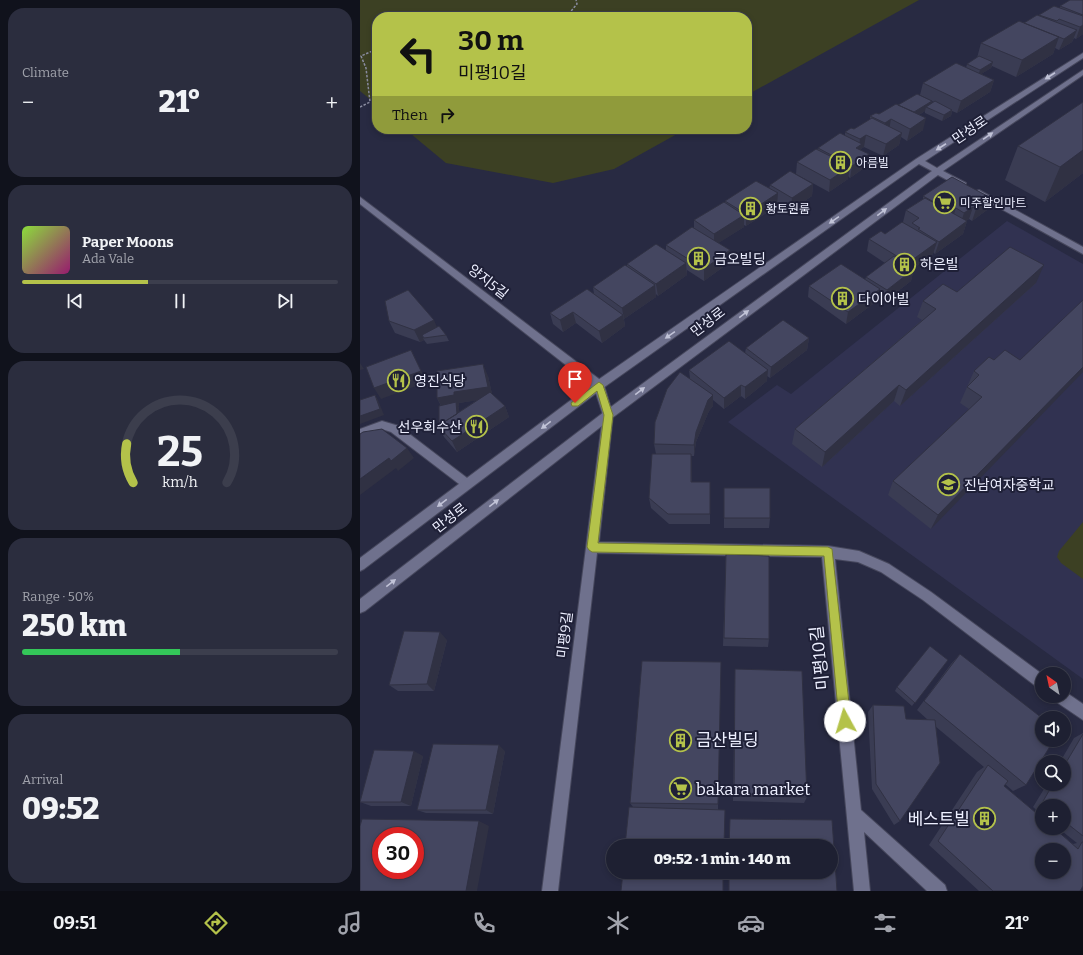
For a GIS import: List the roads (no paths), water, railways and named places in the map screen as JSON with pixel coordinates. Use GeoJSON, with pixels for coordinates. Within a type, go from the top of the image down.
{"type":"FeatureCollection","features":[{"type":"Feature","properties":{"kind":"street","name":"만성로"},"geometry":{"type":"LineString","coordinates":[[360,565],[599,385],[920,161],[1083,55]]}},
{"type":"Feature","properties":{"kind":"street","name":"만성로"},"geometry":{"type":"LineString","coordinates":[[360,607],[608,415],[938,171],[1083,72]]}},
{"type":"Feature","properties":{"kind":"street"},"geometry":{"type":"LineString","coordinates":[[920,161],[1083,251]]}},
{"type":"Feature","properties":{"kind":"street","name":"양지5길"},"geometry":{"type":"LineString","coordinates":[[360,200],[599,385]]}},
{"type":"Feature","properties":{"kind":"street","name":"미평9길"},"geometry":{"type":"LineString","coordinates":[[550,891],[608,415],[599,385]]}},
{"type":"Feature","properties":{"kind":"street"},"geometry":{"type":"LineString","coordinates":[[360,433],[382,425],[395,429],[467,484]]}},
{"type":"Feature","properties":{"kind":"street"},"geometry":{"type":"LineString","coordinates":[[592,547],[828,552],[860,557],[885,568],[927,596],[1035,677]]}},
{"type":"Feature","properties":{"kind":"street","name":"미평10길"},"geometry":{"type":"LineString","coordinates":[[828,552],[862,891]]}},
{"type":"Feature","properties":{"kind":"street"},"geometry":{"type":"LineString","coordinates":[[1069,703],[1083,713]]}},
{"type":"Feature","properties":{"kind":"street"},"geometry":{"type":"LineString","coordinates":[[854,813],[939,891]]}},
{"type":"Feature","properties":{"kind":"place","name":"아름빌"},"geometry":{"type":"Point","coordinates":[841,163]}},
{"type":"Feature","properties":{"kind":"place","name":"미주할인마트"},"geometry":{"type":"Point","coordinates":[945,203]}},
{"type":"Feature","properties":{"kind":"place","name":"황토원룸"},"geometry":{"type":"Point","coordinates":[751,209]}},
{"type":"Feature","properties":{"kind":"place","name":"금오빌딩"},"geometry":{"type":"Point","coordinates":[698,259]}},
{"type":"Feature","properties":{"kind":"place","name":"하은빌"},"geometry":{"type":"Point","coordinates":[904,264]}},
{"type":"Feature","properties":{"kind":"place","name":"다이아빌"},"geometry":{"type":"Point","coordinates":[842,299]}},
{"type":"Feature","properties":{"kind":"place","name":"영진식당"},"geometry":{"type":"Point","coordinates":[399,381]}},
{"type":"Feature","properties":{"kind":"place","name":"선우회수산"},"geometry":{"type":"Point","coordinates":[477,427]}},
{"type":"Feature","properties":{"kind":"place","name":"진남여자중학교"},"geometry":{"type":"Point","coordinates":[949,485]}},
{"type":"Feature","properties":{"kind":"place","name":"금산빌딩"},"geometry":{"type":"Point","coordinates":[680,740]}},
{"type":"Feature","properties":{"kind":"place","name":"bakara market"},"geometry":{"type":"Point","coordinates":[681,789]}},
{"type":"Feature","properties":{"kind":"place","name":"베스트빌"},"geometry":{"type":"Point","coordinates":[985,819]}}]}
